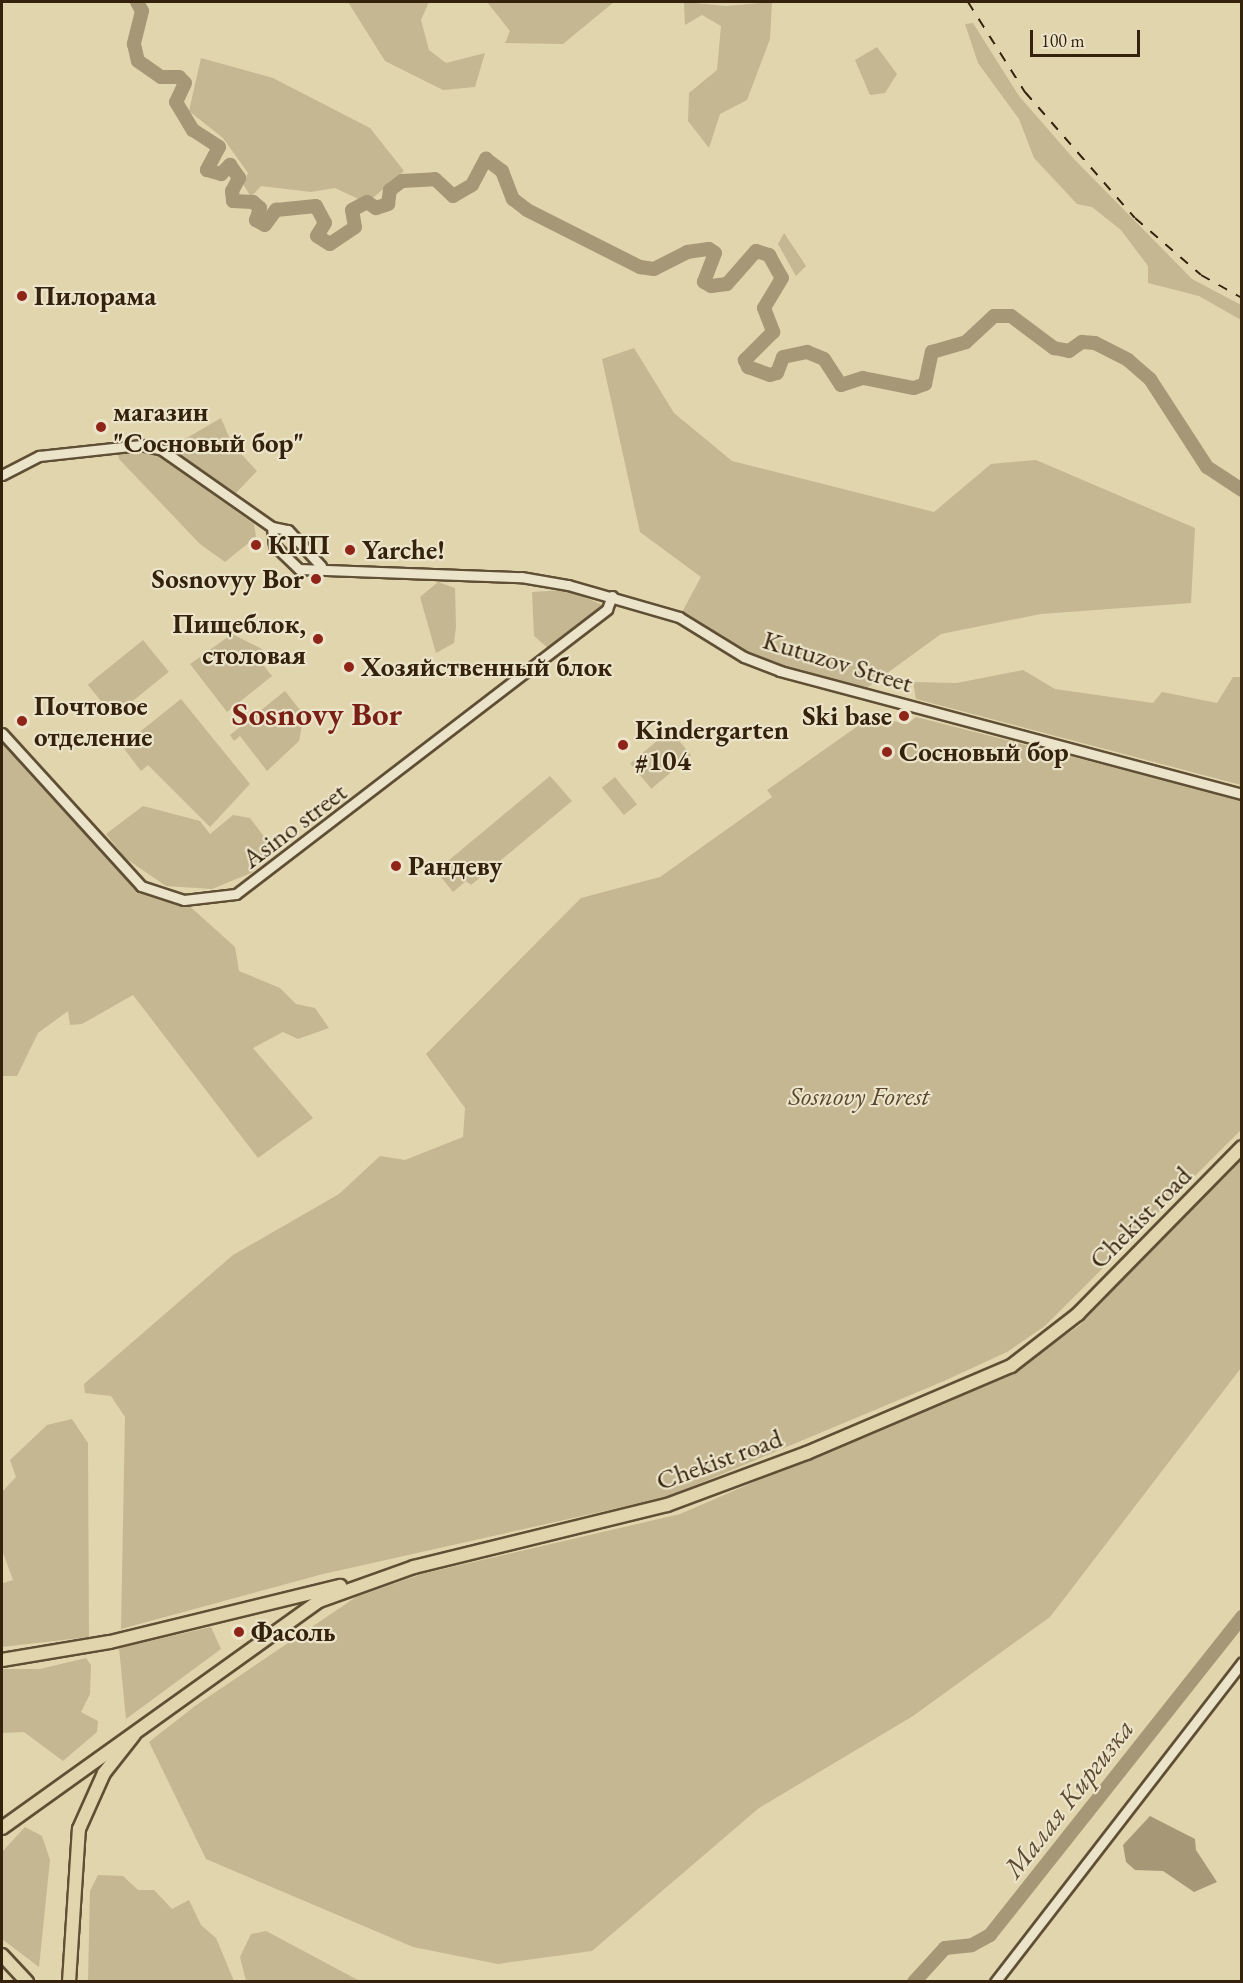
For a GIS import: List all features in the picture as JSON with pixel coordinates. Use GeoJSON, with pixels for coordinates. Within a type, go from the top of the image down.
{"type":"FeatureCollection","features":[{"type":"Feature","properties":{"kind":"main road","name":"Chekist road"},"geometry":{"type":"LineString","coordinates":[[373,1579],[667,1505],[807,1453],[1011,1366],[1078,1314],[1242,1148]]}},
{"type":"Feature","properties":{"kind":"main road"},"geometry":{"type":"LineString","coordinates":[[2,1660],[110,1642],[373,1579]]}},
{"type":"Feature","properties":{"kind":"main road"},"geometry":{"type":"LineString","coordinates":[[2,1828],[147,1721],[319,1601],[373,1579]]}},
{"type":"Feature","properties":{"kind":"main road"},"geometry":{"type":"LineString","coordinates":[[69,1982],[79,1829],[104,1773],[147,1721]]}},
{"type":"Feature","properties":{"kind":"main road"},"geometry":{"type":"LineString","coordinates":[[2,1955],[27,1982]]}},
{"type":"Feature","properties":{"kind":"street"},"geometry":{"type":"LineString","coordinates":[[2,475],[39,456],[141,445],[162,450],[272,527],[296,536],[321,566],[306,570],[292,566],[274,545],[272,527]]}},
{"type":"Feature","properties":{"kind":"street","name":"Kutuzov Street"},"geometry":{"type":"LineString","coordinates":[[321,566],[520,577],[612,597],[679,617],[744,657],[780,671],[1242,794]]}},
{"type":"Feature","properties":{"kind":"street","name":"Asino street"},"geometry":{"type":"LineString","coordinates":[[2,733],[141,886],[184,900],[236,894],[607,609],[612,597]]}},
{"type":"Feature","properties":{"kind":"street"},"geometry":{"type":"LineString","coordinates":[[995,1982],[1242,1662]]}},
{"type":"Feature","properties":{"kind":"green space"},"geometry":{"type":"Polygon","coordinates":[[[348,2],[429,2],[421,20],[429,50],[446,63],[485,53],[475,87],[443,90],[385,61],[348,2]]]}},
{"type":"Feature","properties":{"kind":"green space"},"geometry":{"type":"Polygon","coordinates":[[[487,2],[614,2],[563,44],[505,43],[510,31],[487,2]]]}},
{"type":"Feature","properties":{"kind":"green space"},"geometry":{"type":"Polygon","coordinates":[[[684,2],[726,6],[772,2],[770,39],[747,100],[720,114],[709,148],[688,121],[689,93],[717,70],[721,26],[702,15],[685,25],[684,2]]]}},
{"type":"Feature","properties":{"kind":"green space"},"geometry":{"type":"Polygon","coordinates":[[[973,23],[1019,96],[1073,158],[1192,279],[1241,305],[1241,320],[1199,296],[1148,283],[1148,266],[1121,230],[1092,207],[1077,204],[1034,158],[1019,119],[978,63],[965,24],[973,23]]]}},
{"type":"Feature","properties":{"kind":"green space"},"geometry":{"type":"Polygon","coordinates":[[[877,47],[897,74],[885,93],[870,95],[855,60],[877,47]]]}},
{"type":"Feature","properties":{"kind":"green space"},"geometry":{"type":"Polygon","coordinates":[[[201,58],[273,78],[370,128],[404,171],[367,203],[335,188],[311,192],[261,186],[251,197],[243,184],[248,173],[223,138],[189,111],[201,58]]]}},
{"type":"Feature","properties":{"kind":"green space"},"geometry":{"type":"Polygon","coordinates":[[[784,233],[806,266],[796,276],[778,244],[784,233]]]}},
{"type":"Feature","properties":{"kind":"green space"},"geometry":{"type":"Polygon","coordinates":[[[634,348],[674,413],[732,461],[934,512],[991,464],[1036,460],[1195,528],[1191,603],[1041,614],[941,634],[868,687],[820,679],[746,653],[681,614],[701,577],[640,532],[602,359],[634,348]]]}},
{"type":"Feature","properties":{"kind":"green space"},"geometry":{"type":"Polygon","coordinates":[[[221,418],[232,444],[257,471],[236,493],[161,441],[185,439],[221,418]]]}},
{"type":"Feature","properties":{"kind":"green space"},"geometry":{"type":"Polygon","coordinates":[[[140,451],[159,457],[254,524],[256,537],[225,562],[200,544],[119,459],[118,453],[140,451]]]}},
{"type":"Feature","properties":{"kind":"green space"},"geometry":{"type":"Polygon","coordinates":[[[438,582],[455,588],[456,627],[454,643],[436,653],[420,597],[438,582]]]}},
{"type":"Feature","properties":{"kind":"green space"},"geometry":{"type":"Polygon","coordinates":[[[567,590],[603,605],[548,648],[534,636],[532,592],[567,590]]]}},
{"type":"Feature","properties":{"kind":"green space"},"geometry":{"type":"Polygon","coordinates":[[[232,634],[262,649],[266,654],[259,660],[272,676],[227,712],[190,664],[232,634]]]}},
{"type":"Feature","properties":{"kind":"green space"},"geometry":{"type":"Polygon","coordinates":[[[143,640],[169,672],[114,717],[88,685],[143,640]]]}},
{"type":"Feature","properties":{"kind":"green space"},"geometry":{"type":"Polygon","coordinates":[[[1023,670],[1055,689],[1153,703],[1162,692],[1217,703],[1233,677],[1241,677],[1241,785],[916,699],[913,682],[957,683],[1023,670]]]}},
{"type":"Feature","properties":{"kind":"green space"},"geometry":{"type":"Polygon","coordinates":[[[285,691],[304,715],[299,741],[267,771],[240,736],[234,741],[230,735],[285,691]]]}},
{"type":"Feature","properties":{"kind":"green space"},"geometry":{"type":"Polygon","coordinates":[[[181,699],[250,784],[210,827],[148,765],[141,771],[122,746],[181,699]]]}},
{"type":"Feature","properties":{"kind":"green space","name":"Sosnovy Forest"},"geometry":{"type":"Polygon","coordinates":[[[872,716],[907,724],[916,717],[1241,800],[1241,1130],[1045,1326],[1007,1352],[944,1381],[667,1497],[323,1574],[121,1629],[125,1417],[111,1396],[85,1393],[84,1384],[233,1255],[339,1194],[380,1156],[405,1160],[463,1137],[465,1108],[426,1054],[581,898],[660,877],[772,797],[767,790],[872,716]]]}},
{"type":"Feature","properties":{"kind":"green space"},"geometry":{"type":"Polygon","coordinates":[[[670,730],[691,755],[651,789],[630,763],[670,730]]]}},
{"type":"Feature","properties":{"kind":"green space"},"geometry":{"type":"Polygon","coordinates":[[[2,738],[121,874],[140,888],[185,902],[235,947],[239,971],[280,988],[296,1004],[315,1008],[329,1028],[298,1039],[283,1032],[253,1048],[313,1118],[258,1158],[133,995],[82,1024],[70,1025],[68,1011],[38,1033],[17,1076],[2,1076],[2,738]]]}},
{"type":"Feature","properties":{"kind":"green space"},"geometry":{"type":"Polygon","coordinates":[[[550,776],[572,801],[471,885],[466,881],[453,892],[436,871],[550,776]]]}},
{"type":"Feature","properties":{"kind":"green space"},"geometry":{"type":"Polygon","coordinates":[[[615,777],[637,804],[624,815],[602,788],[615,777]]]}},
{"type":"Feature","properties":{"kind":"green space"},"geometry":{"type":"Polygon","coordinates":[[[143,806],[200,821],[210,834],[233,815],[250,818],[275,851],[251,873],[212,889],[166,886],[125,858],[106,834],[143,806]]]}},
{"type":"Feature","properties":{"kind":"green space"},"geometry":{"type":"Polygon","coordinates":[[[1241,1157],[1241,1368],[1050,1617],[913,1716],[759,1808],[592,1951],[498,1964],[413,1947],[206,1859],[149,1742],[195,1706],[356,1597],[422,1574],[680,1514],[1019,1368],[1080,1325],[1241,1157]]]}},
{"type":"Feature","properties":{"kind":"green space"},"geometry":{"type":"Polygon","coordinates":[[[72,1419],[88,1443],[89,1637],[2,1647],[3,1583],[13,1580],[2,1550],[2,1492],[16,1477],[10,1460],[47,1425],[72,1419]]]}},
{"type":"Feature","properties":{"kind":"green space"},"geometry":{"type":"Polygon","coordinates":[[[211,1627],[221,1649],[126,1719],[119,1648],[211,1627]]]}},
{"type":"Feature","properties":{"kind":"green space"},"geometry":{"type":"Polygon","coordinates":[[[86,1658],[91,1665],[90,1694],[81,1712],[98,1721],[97,1732],[63,1761],[24,1732],[2,1733],[2,1669],[40,1669],[86,1658]]]}},
{"type":"Feature","properties":{"kind":"green space"},"geometry":{"type":"Polygon","coordinates":[[[25,1827],[42,1836],[50,1860],[39,1967],[2,1939],[2,1852],[25,1827]]]}},
{"type":"Feature","properties":{"kind":"green space"},"geometry":{"type":"Polygon","coordinates":[[[98,1875],[123,1876],[138,1890],[154,1890],[172,1909],[189,1900],[201,1925],[216,1938],[234,1981],[88,1981],[90,1891],[98,1875]]]}},
{"type":"Feature","properties":{"kind":"green space"},"geometry":{"type":"Polygon","coordinates":[[[266,1931],[363,1981],[246,1981],[240,1957],[251,1934],[266,1931]]]}},
{"type":"Feature","properties":{"kind":"shaded area"},"geometry":{"type":"Polygon","coordinates":[[[1150,1816],[1195,1839],[1196,1850],[1217,1882],[1194,1892],[1163,1871],[1135,1870],[1126,1862],[1123,1845],[1150,1816]]]}},
{"type":"Feature","properties":{"kind":"waterway","name":"Малая Киргизка"},"geometry":{"type":"LineString","coordinates":[[137,2],[142,11],[134,44],[138,61],[161,77],[179,77],[185,83],[176,102],[193,130],[219,147],[207,170],[221,174],[230,165],[239,178],[232,191],[233,201],[253,202],[260,208],[256,220],[265,225],[276,210],[316,206],[325,223],[317,236],[330,244],[355,227],[352,210],[367,202],[376,208],[388,204],[390,190],[402,181],[435,179],[453,196],[472,185],[486,159],[502,171],[513,199],[527,210],[640,267],[654,269],[687,252],[709,249],[715,253],[704,282],[711,286],[727,284],[756,251],[769,255],[782,278],[764,308],[773,332],[745,360],[748,367],[770,375],[777,373],[783,357],[807,352],[824,359],[841,385],[863,378],[914,388],[925,384],[932,352],[966,342],[994,316],[1011,316],[1054,348],[1069,351],[1082,342],[1095,343],[1128,360],[1150,379],[1207,467],[1242,490]]}},
{"type":"Feature","properties":{"kind":"waterway","name":"Малая Киргизка"},"geometry":{"type":"LineString","coordinates":[[914,1982],[945,1948],[972,1945],[990,1935],[1242,1617]]}},
{"type":"Feature","properties":{"kind":"railway"},"geometry":{"type":"LineString","coordinates":[[968,2],[1025,92],[1135,218],[1201,275],[1242,298]]}},
{"type":"Feature","properties":{"kind":"place","name":"Пилорама"},"geometry":{"type":"Point","coordinates":[22,296]}},
{"type":"Feature","properties":{"kind":"place","name":"магазин \"Сосновый бор\""},"geometry":{"type":"Point","coordinates":[101,427]}},
{"type":"Feature","properties":{"kind":"place","name":"КПП"},"geometry":{"type":"Point","coordinates":[256,545]}},
{"type":"Feature","properties":{"kind":"place","name":"Yarche!"},"geometry":{"type":"Point","coordinates":[350,550]}},
{"type":"Feature","properties":{"kind":"place","name":"Sosnovyy Bor"},"geometry":{"type":"Point","coordinates":[316,579]}},
{"type":"Feature","properties":{"kind":"place","name":"Пищеблок, столовая"},"geometry":{"type":"Point","coordinates":[318,639]}},
{"type":"Feature","properties":{"kind":"place","name":"Хозяйственный блок"},"geometry":{"type":"Point","coordinates":[349,667]}},
{"type":"Feature","properties":{"kind":"place","name":"Ski base"},"geometry":{"type":"Point","coordinates":[904,716]}},
{"type":"Feature","properties":{"kind":"place","name":"Почтовое отделение"},"geometry":{"type":"Point","coordinates":[22,721]}},
{"type":"Feature","properties":{"kind":"place","name":"Kindergarten #104"},"geometry":{"type":"Point","coordinates":[623,745]}},
{"type":"Feature","properties":{"kind":"place","name":"Сосновый бор"},"geometry":{"type":"Point","coordinates":[887,752]}},
{"type":"Feature","properties":{"kind":"place","name":"Рандеву"},"geometry":{"type":"Point","coordinates":[396,866]}},
{"type":"Feature","properties":{"kind":"place","name":"Фасоль"},"geometry":{"type":"Point","coordinates":[239,1632]}},
{"type":"Feature","properties":{"kind":"district","name":"Sosnovy Bor"},"geometry":{"type":"Point","coordinates":[317,714]}}]}
